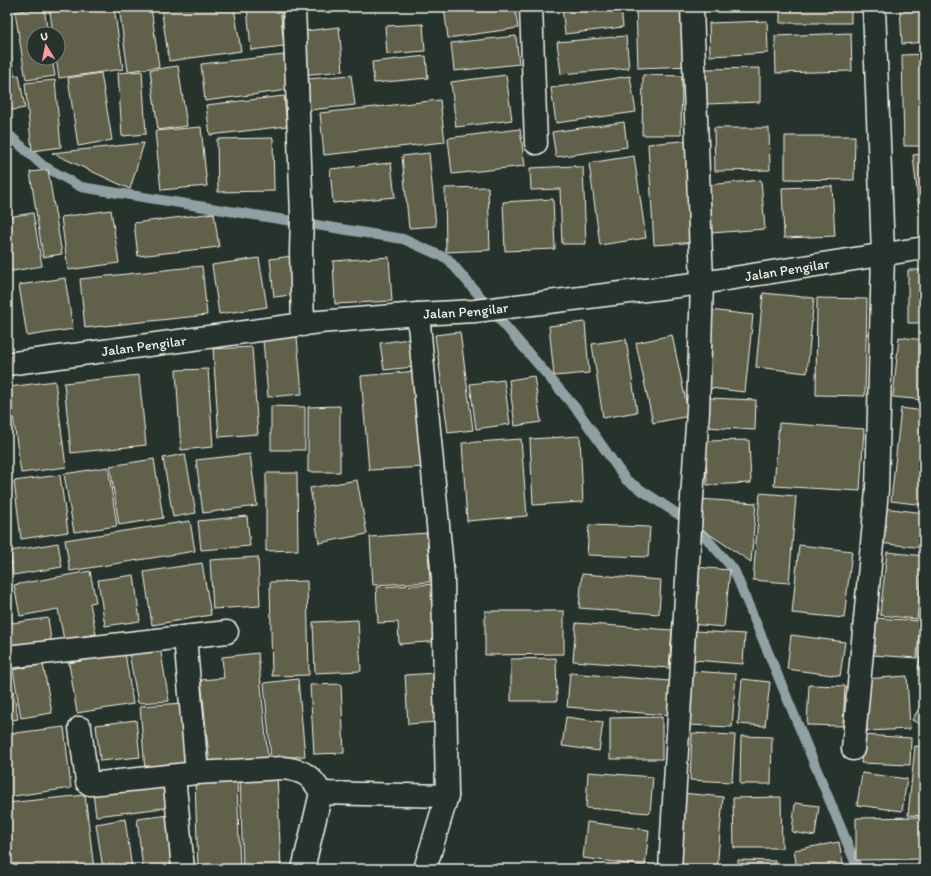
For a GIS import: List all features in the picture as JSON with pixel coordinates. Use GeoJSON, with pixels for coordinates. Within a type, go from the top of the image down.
{"type":"FeatureCollection","features":[{"type":"Feature","properties":{"kind":"street"},"geometry":{"type":"LineString","coordinates":[[294,7],[303,325]]}},
{"type":"Feature","properties":{"kind":"street"},"geometry":{"type":"LineString","coordinates":[[531,7],[536,143]]}},
{"type":"Feature","properties":{"kind":"street"},"geometry":{"type":"LineString","coordinates":[[670,869],[690,522],[698,411],[702,283],[692,7]]}},
{"type":"Feature","properties":{"kind":"street"},"geometry":{"type":"LineString","coordinates":[[853,749],[877,490],[882,254],[874,7]]}},
{"type":"Feature","properties":{"kind":"street","name":"Jalan Pengilar"},"geometry":{"type":"LineString","coordinates":[[7,364],[319,322],[475,311],[702,283],[924,248]]}},
{"type":"Feature","properties":{"kind":"street"},"geometry":{"type":"LineString","coordinates":[[418,314],[443,578],[447,796],[425,869]]}},
{"type":"Feature","properties":{"kind":"street"},"geometry":{"type":"LineString","coordinates":[[7,658],[227,632]]}},
{"type":"Feature","properties":{"kind":"street"},"geometry":{"type":"LineString","coordinates":[[185,637],[197,773]]}},
{"type":"Feature","properties":{"kind":"street"},"geometry":{"type":"LineString","coordinates":[[80,728],[87,779],[90,784],[197,773],[283,768],[293,769],[304,773],[315,782],[321,793],[303,869]]}},
{"type":"Feature","properties":{"kind":"street"},"geometry":{"type":"LineString","coordinates":[[174,776],[183,869]]}},
{"type":"Feature","properties":{"kind":"street"},"geometry":{"type":"LineString","coordinates":[[321,793],[447,796]]}},
{"type":"Feature","properties":{"kind":"building"},"geometry":{"type":"Polygon","coordinates":[[[44,7],[47,26],[26,26],[26,66],[53,66],[55,76],[26,80],[15,12],[44,7]]]}},
{"type":"Feature","properties":{"kind":"building"},"geometry":{"type":"Polygon","coordinates":[[[85,7],[114,7],[123,69],[59,78],[57,66],[66,66],[66,26],[52,26],[50,12],[85,7]]]}},
{"type":"Feature","properties":{"kind":"building"},"geometry":{"type":"Polygon","coordinates":[[[119,7],[151,7],[159,67],[128,71],[119,7]]]}},
{"type":"Feature","properties":{"kind":"building"},"geometry":{"type":"Polygon","coordinates":[[[161,7],[234,7],[241,51],[169,61],[161,7]]]}},
{"type":"Feature","properties":{"kind":"building"},"geometry":{"type":"Polygon","coordinates":[[[247,7],[280,7],[284,46],[251,50],[247,7]]]}},
{"type":"Feature","properties":{"kind":"building"},"geometry":{"type":"Polygon","coordinates":[[[444,7],[515,7],[518,28],[448,38],[444,7]]]}},
{"type":"Feature","properties":{"kind":"building"},"geometry":{"type":"Polygon","coordinates":[[[562,7],[621,7],[623,27],[565,34],[562,7]]]}},
{"type":"Feature","properties":{"kind":"building"},"geometry":{"type":"Polygon","coordinates":[[[636,7],[690,7],[692,66],[638,68],[636,7]]]}},
{"type":"Feature","properties":{"kind":"building"},"geometry":{"type":"Polygon","coordinates":[[[709,7],[756,7],[709,10],[709,7]]]}},
{"type":"Feature","properties":{"kind":"building"},"geometry":{"type":"Polygon","coordinates":[[[780,7],[851,7],[851,23],[780,23],[780,7]]]}},
{"type":"Feature","properties":{"kind":"building"},"geometry":{"type":"Polygon","coordinates":[[[900,7],[924,7],[924,42],[902,44],[900,7]]]}},
{"type":"Feature","properties":{"kind":"building"},"geometry":{"type":"Polygon","coordinates":[[[767,21],[768,53],[710,56],[709,23],[767,21]]]}},
{"type":"Feature","properties":{"kind":"building"},"geometry":{"type":"Polygon","coordinates":[[[7,24],[14,75],[7,76],[7,24]]]}},
{"type":"Feature","properties":{"kind":"building"},"geometry":{"type":"Polygon","coordinates":[[[423,24],[425,51],[387,54],[385,26],[423,24]]]}},
{"type":"Feature","properties":{"kind":"building"},"geometry":{"type":"Polygon","coordinates":[[[339,27],[343,71],[301,75],[296,32],[339,27]]]}},
{"type":"Feature","properties":{"kind":"building"},"geometry":{"type":"Polygon","coordinates":[[[851,33],[852,71],[776,73],[775,36],[851,33]]]}},
{"type":"Feature","properties":{"kind":"building"},"geometry":{"type":"Polygon","coordinates":[[[516,36],[519,64],[454,71],[451,43],[516,36]]]}},
{"type":"Feature","properties":{"kind":"building"},"geometry":{"type":"Polygon","coordinates":[[[626,36],[629,68],[561,74],[557,42],[626,36]]]}},
{"type":"Feature","properties":{"kind":"building"},"geometry":{"type":"Polygon","coordinates":[[[924,54],[924,146],[904,146],[902,55],[924,54]]]}},
{"type":"Feature","properties":{"kind":"building"},"geometry":{"type":"Polygon","coordinates":[[[284,55],[288,90],[205,101],[201,64],[284,55]]]}},
{"type":"Feature","properties":{"kind":"building"},"geometry":{"type":"Polygon","coordinates":[[[426,56],[428,78],[374,83],[372,62],[426,56]]]}},
{"type":"Feature","properties":{"kind":"building"},"geometry":{"type":"Polygon","coordinates":[[[178,66],[187,126],[158,130],[150,70],[178,66]]]}},
{"type":"Feature","properties":{"kind":"building"},"geometry":{"type":"Polygon","coordinates":[[[760,68],[760,102],[706,104],[705,69],[760,68]]]}},
{"type":"Feature","properties":{"kind":"building"},"geometry":{"type":"Polygon","coordinates":[[[142,71],[146,134],[122,136],[118,73],[142,71]]]}},
{"type":"Feature","properties":{"kind":"building"},"geometry":{"type":"Polygon","coordinates":[[[101,73],[112,140],[78,146],[68,78],[101,73]]]}},
{"type":"Feature","properties":{"kind":"building"},"geometry":{"type":"Polygon","coordinates":[[[19,75],[25,108],[7,111],[7,77],[19,75]]]}},
{"type":"Feature","properties":{"kind":"building"},"geometry":{"type":"Polygon","coordinates":[[[351,75],[355,105],[310,110],[308,79],[351,75]]]}},
{"type":"Feature","properties":{"kind":"building"},"geometry":{"type":"Polygon","coordinates":[[[506,75],[512,120],[456,127],[451,82],[506,75]]]}},
{"type":"Feature","properties":{"kind":"building"},"geometry":{"type":"Polygon","coordinates":[[[643,75],[682,76],[681,135],[642,135],[643,75]]]}},
{"type":"Feature","properties":{"kind":"building"},"geometry":{"type":"Polygon","coordinates":[[[630,76],[636,112],[556,123],[551,88],[630,76]]]}},
{"type":"Feature","properties":{"kind":"building"},"geometry":{"type":"Polygon","coordinates":[[[55,80],[61,147],[32,151],[25,83],[55,80]]]}},
{"type":"Feature","properties":{"kind":"building"},"geometry":{"type":"Polygon","coordinates":[[[284,96],[287,126],[210,135],[206,105],[284,96]]]}},
{"type":"Feature","properties":{"kind":"building"},"geometry":{"type":"Polygon","coordinates":[[[440,100],[445,142],[324,155],[320,113],[440,100]]]}},
{"type":"Feature","properties":{"kind":"building"},"geometry":{"type":"Polygon","coordinates":[[[624,122],[627,147],[556,157],[552,132],[624,122]]]}},
{"type":"Feature","properties":{"kind":"building"},"geometry":{"type":"Polygon","coordinates":[[[201,127],[207,186],[161,190],[155,131],[201,127]]]}},
{"type":"Feature","properties":{"kind":"building"},"geometry":{"type":"Polygon","coordinates":[[[714,128],[769,128],[770,170],[715,171],[714,128]]]}},
{"type":"Feature","properties":{"kind":"building"},"geometry":{"type":"Polygon","coordinates":[[[520,129],[525,166],[452,174],[448,138],[520,129]]]}},
{"type":"Feature","properties":{"kind":"building"},"geometry":{"type":"Polygon","coordinates":[[[785,136],[855,136],[854,180],[785,179],[785,136]]]}},
{"type":"Feature","properties":{"kind":"building"},"geometry":{"type":"Polygon","coordinates":[[[273,138],[274,191],[218,192],[217,139],[273,138]]]}},
{"type":"Feature","properties":{"kind":"building"},"geometry":{"type":"Polygon","coordinates":[[[692,140],[699,242],[654,245],[648,144],[692,140]]]}},
{"type":"Feature","properties":{"kind":"building"},"geometry":{"type":"Polygon","coordinates":[[[144,143],[130,189],[52,153],[144,143]]]}},
{"type":"Feature","properties":{"kind":"building"},"geometry":{"type":"Polygon","coordinates":[[[429,153],[436,226],[409,228],[402,156],[429,153]]]}},
{"type":"Feature","properties":{"kind":"building"},"geometry":{"type":"Polygon","coordinates":[[[924,154],[924,210],[919,211],[913,155],[924,154]]]}},
{"type":"Feature","properties":{"kind":"building"},"geometry":{"type":"Polygon","coordinates":[[[634,156],[646,238],[600,245],[589,163],[634,156]]]}},
{"type":"Feature","properties":{"kind":"building"},"geometry":{"type":"Polygon","coordinates":[[[391,163],[395,197],[333,203],[330,169],[391,163]]]}},
{"type":"Feature","properties":{"kind":"building"},"geometry":{"type":"Polygon","coordinates":[[[583,167],[586,244],[562,244],[560,189],[531,190],[530,168],[583,167]]]}},
{"type":"Feature","properties":{"kind":"building"},"geometry":{"type":"Polygon","coordinates":[[[48,170],[62,254],[43,257],[30,172],[48,170]]]}},
{"type":"Feature","properties":{"kind":"building"},"geometry":{"type":"Polygon","coordinates":[[[761,180],[765,229],[711,233],[707,185],[761,180]]]}},
{"type":"Feature","properties":{"kind":"building"},"geometry":{"type":"Polygon","coordinates":[[[832,186],[835,236],[784,238],[782,188],[832,186]]]}},
{"type":"Feature","properties":{"kind":"building"},"geometry":{"type":"Polygon","coordinates":[[[488,187],[490,250],[446,252],[445,188],[488,187]]]}},
{"type":"Feature","properties":{"kind":"building"},"geometry":{"type":"Polygon","coordinates":[[[553,199],[555,249],[505,251],[503,202],[553,199]]]}},
{"type":"Feature","properties":{"kind":"building"},"geometry":{"type":"Polygon","coordinates":[[[111,210],[119,263],[68,270],[61,217],[111,210]]]}},
{"type":"Feature","properties":{"kind":"building"},"geometry":{"type":"Polygon","coordinates":[[[33,213],[42,266],[7,272],[7,217],[33,213]]]}},
{"type":"Feature","properties":{"kind":"building"},"geometry":{"type":"Polygon","coordinates":[[[214,213],[219,247],[138,256],[134,223],[214,213]]]}},
{"type":"Feature","properties":{"kind":"building"},"geometry":{"type":"Polygon","coordinates":[[[306,254],[310,293],[274,297],[270,259],[306,254]]]}},
{"type":"Feature","properties":{"kind":"building"},"geometry":{"type":"Polygon","coordinates":[[[389,257],[392,301],[335,304],[333,261],[389,257]]]}},
{"type":"Feature","properties":{"kind":"building"},"geometry":{"type":"Polygon","coordinates":[[[259,258],[267,307],[219,314],[212,265],[259,258]]]}},
{"type":"Feature","properties":{"kind":"building"},"geometry":{"type":"Polygon","coordinates":[[[202,266],[207,315],[85,328],[80,279],[202,266]]]}},
{"type":"Feature","properties":{"kind":"building"},"geometry":{"type":"Polygon","coordinates":[[[908,270],[924,270],[924,323],[908,323],[908,270]]]}},
{"type":"Feature","properties":{"kind":"building"},"geometry":{"type":"Polygon","coordinates":[[[65,278],[73,329],[27,336],[19,285],[65,278]]]}},
{"type":"Feature","properties":{"kind":"building"},"geometry":{"type":"Polygon","coordinates":[[[763,293],[814,298],[807,373],[756,367],[763,293]]]}},
{"type":"Feature","properties":{"kind":"building"},"geometry":{"type":"Polygon","coordinates":[[[817,298],[867,299],[865,396],[816,395],[817,298]]]}},
{"type":"Feature","properties":{"kind":"building"},"geometry":{"type":"Polygon","coordinates":[[[709,310],[753,315],[745,392],[700,387],[709,310]]]}},
{"type":"Feature","properties":{"kind":"building"},"geometry":{"type":"Polygon","coordinates":[[[585,322],[589,373],[554,376],[549,326],[585,322]]]}},
{"type":"Feature","properties":{"kind":"building"},"geometry":{"type":"Polygon","coordinates":[[[460,332],[473,430],[448,433],[435,335],[460,332]]]}},
{"type":"Feature","properties":{"kind":"building"},"geometry":{"type":"Polygon","coordinates":[[[672,335],[689,416],[653,423],[636,343],[672,335]]]}},
{"type":"Feature","properties":{"kind":"building"},"geometry":{"type":"Polygon","coordinates":[[[297,337],[302,394],[268,397],[263,340],[297,337]]]}},
{"type":"Feature","properties":{"kind":"building"},"geometry":{"type":"Polygon","coordinates":[[[899,337],[924,340],[924,400],[893,397],[899,337]]]}},
{"type":"Feature","properties":{"kind":"building"},"geometry":{"type":"Polygon","coordinates":[[[409,339],[413,367],[384,370],[380,343],[409,339]]]}},
{"type":"Feature","properties":{"kind":"building"},"geometry":{"type":"Polygon","coordinates":[[[626,339],[637,412],[603,418],[592,344],[626,339]]]}},
{"type":"Feature","properties":{"kind":"building"},"geometry":{"type":"Polygon","coordinates":[[[252,347],[258,434],[219,437],[213,349],[252,347]]]}},
{"type":"Feature","properties":{"kind":"building"},"geometry":{"type":"Polygon","coordinates":[[[208,369],[213,447],[181,450],[176,370],[208,369]]]}},
{"type":"Feature","properties":{"kind":"building"},"geometry":{"type":"Polygon","coordinates":[[[417,371],[426,467],[369,470],[361,376],[417,371]]]}},
{"type":"Feature","properties":{"kind":"building"},"geometry":{"type":"Polygon","coordinates":[[[139,375],[146,445],[71,453],[64,383],[139,375]]]}},
{"type":"Feature","properties":{"kind":"building"},"geometry":{"type":"Polygon","coordinates":[[[534,376],[541,422],[515,426],[509,380],[534,376]]]}},
{"type":"Feature","properties":{"kind":"building"},"geometry":{"type":"Polygon","coordinates":[[[504,380],[510,424],[476,429],[470,384],[504,380]]]}},
{"type":"Feature","properties":{"kind":"building"},"geometry":{"type":"Polygon","coordinates":[[[55,381],[66,467],[21,473],[9,387],[55,381]]]}},
{"type":"Feature","properties":{"kind":"building"},"geometry":{"type":"Polygon","coordinates":[[[708,398],[756,400],[755,430],[706,427],[708,398]]]}},
{"type":"Feature","properties":{"kind":"building"},"geometry":{"type":"Polygon","coordinates":[[[271,406],[305,407],[305,450],[271,450],[271,406]]]}},
{"type":"Feature","properties":{"kind":"building"},"geometry":{"type":"Polygon","coordinates":[[[340,406],[340,472],[308,472],[308,407],[340,406]]]}},
{"type":"Feature","properties":{"kind":"building"},"geometry":{"type":"Polygon","coordinates":[[[901,408],[924,411],[924,505],[891,501],[901,408]]]}},
{"type":"Feature","properties":{"kind":"building"},"geometry":{"type":"Polygon","coordinates":[[[779,423],[864,429],[860,491],[774,486],[779,423]]]}},
{"type":"Feature","properties":{"kind":"building"},"geometry":{"type":"Polygon","coordinates":[[[580,436],[583,502],[533,505],[530,439],[580,436]]]}},
{"type":"Feature","properties":{"kind":"building"},"geometry":{"type":"Polygon","coordinates":[[[521,439],[527,516],[467,521],[462,443],[521,439]]]}},
{"type":"Feature","properties":{"kind":"building"},"geometry":{"type":"Polygon","coordinates":[[[749,440],[751,483],[707,485],[706,441],[749,440]]]}},
{"type":"Feature","properties":{"kind":"building"},"geometry":{"type":"Polygon","coordinates":[[[185,454],[196,513],[173,517],[163,458],[185,454]]]}},
{"type":"Feature","properties":{"kind":"building"},"geometry":{"type":"Polygon","coordinates":[[[250,454],[257,506],[203,513],[196,460],[250,454]]]}},
{"type":"Feature","properties":{"kind":"building"},"geometry":{"type":"Polygon","coordinates":[[[154,459],[163,518],[119,525],[110,466],[154,459]]]}},
{"type":"Feature","properties":{"kind":"building"},"geometry":{"type":"Polygon","coordinates":[[[108,467],[117,526],[74,532],[64,474],[108,467]]]}},
{"type":"Feature","properties":{"kind":"building"},"geometry":{"type":"Polygon","coordinates":[[[266,473],[297,473],[298,550],[266,551],[266,473]]]}},
{"type":"Feature","properties":{"kind":"building"},"geometry":{"type":"Polygon","coordinates":[[[60,475],[68,532],[21,539],[14,481],[60,475]]]}},
{"type":"Feature","properties":{"kind":"building"},"geometry":{"type":"Polygon","coordinates":[[[357,480],[367,534],[319,543],[310,488],[357,480]]]}},
{"type":"Feature","properties":{"kind":"building"},"geometry":{"type":"Polygon","coordinates":[[[760,493],[796,496],[789,583],[753,580],[760,493]]]}},
{"type":"Feature","properties":{"kind":"building"},"geometry":{"type":"Polygon","coordinates":[[[699,499],[756,503],[751,562],[697,526],[699,499]]]}},
{"type":"Feature","properties":{"kind":"building"},"geometry":{"type":"Polygon","coordinates":[[[884,508],[924,513],[924,548],[879,543],[884,508]]]}},
{"type":"Feature","properties":{"kind":"building"},"geometry":{"type":"Polygon","coordinates":[[[247,516],[250,546],[201,550],[198,521],[247,516]]]}},
{"type":"Feature","properties":{"kind":"building"},"geometry":{"type":"Polygon","coordinates":[[[190,521],[195,551],[70,571],[65,540],[190,521]]]}},
{"type":"Feature","properties":{"kind":"building"},"geometry":{"type":"Polygon","coordinates":[[[589,525],[650,527],[648,557],[587,555],[589,525]]]}},
{"type":"Feature","properties":{"kind":"building"},"geometry":{"type":"Polygon","coordinates":[[[427,533],[430,582],[373,585],[370,537],[427,533]]]}},
{"type":"Feature","properties":{"kind":"building"},"geometry":{"type":"Polygon","coordinates":[[[58,543],[62,567],[13,575],[10,551],[58,543]]]}},
{"type":"Feature","properties":{"kind":"building"},"geometry":{"type":"Polygon","coordinates":[[[799,545],[852,551],[844,618],[792,613],[799,545]]]}},
{"type":"Feature","properties":{"kind":"building"},"geometry":{"type":"Polygon","coordinates":[[[887,552],[924,556],[917,619],[880,615],[887,552]]]}},
{"type":"Feature","properties":{"kind":"building"},"geometry":{"type":"Polygon","coordinates":[[[258,557],[260,606],[213,609],[210,560],[258,557]]]}},
{"type":"Feature","properties":{"kind":"building"},"geometry":{"type":"Polygon","coordinates":[[[202,563],[211,615],[152,625],[144,572],[202,563]]]}},
{"type":"Feature","properties":{"kind":"building"},"geometry":{"type":"Polygon","coordinates":[[[695,567],[730,570],[724,627],[689,624],[695,567]]]}},
{"type":"Feature","properties":{"kind":"building"},"geometry":{"type":"Polygon","coordinates":[[[90,571],[96,602],[90,603],[96,634],[64,640],[58,609],[20,616],[14,585],[90,571]]]}},
{"type":"Feature","properties":{"kind":"building"},"geometry":{"type":"Polygon","coordinates":[[[582,574],[661,580],[659,614],[579,608],[582,574]]]}},
{"type":"Feature","properties":{"kind":"building"},"geometry":{"type":"Polygon","coordinates":[[[134,575],[140,621],[105,626],[98,580],[134,575]]]}},
{"type":"Feature","properties":{"kind":"building"},"geometry":{"type":"Polygon","coordinates":[[[307,581],[309,675],[272,676],[270,582],[307,581]]]}},
{"type":"Feature","properties":{"kind":"building"},"geometry":{"type":"Polygon","coordinates":[[[438,584],[442,641],[399,644],[398,622],[378,623],[376,587],[438,584]]]}},
{"type":"Feature","properties":{"kind":"building"},"geometry":{"type":"Polygon","coordinates":[[[7,592],[12,623],[48,618],[52,648],[7,654],[7,592]]]}},
{"type":"Feature","properties":{"kind":"building"},"geometry":{"type":"Polygon","coordinates":[[[485,611],[564,611],[564,654],[485,655],[485,611]]]}},
{"type":"Feature","properties":{"kind":"building"},"geometry":{"type":"Polygon","coordinates":[[[876,618],[920,621],[917,658],[873,655],[876,618]]]}},
{"type":"Feature","properties":{"kind":"building"},"geometry":{"type":"Polygon","coordinates":[[[358,620],[361,671],[315,673],[313,622],[358,620]]]}},
{"type":"Feature","properties":{"kind":"building"},"geometry":{"type":"Polygon","coordinates":[[[576,623],[672,630],[669,668],[573,661],[576,623]]]}},
{"type":"Feature","properties":{"kind":"building"},"geometry":{"type":"Polygon","coordinates":[[[695,631],[745,634],[743,664],[694,660],[695,631]]]}},
{"type":"Feature","properties":{"kind":"building"},"geometry":{"type":"Polygon","coordinates":[[[924,632],[924,670],[918,669],[924,632]]]}},
{"type":"Feature","properties":{"kind":"building"},"geometry":{"type":"Polygon","coordinates":[[[791,635],[845,642],[840,676],[787,669],[791,635]]]}},
{"type":"Feature","properties":{"kind":"building"},"geometry":{"type":"Polygon","coordinates":[[[160,647],[169,701],[138,703],[129,653],[160,647]]]}},
{"type":"Feature","properties":{"kind":"building"},"geometry":{"type":"Polygon","coordinates":[[[125,653],[133,704],[77,713],[69,663],[125,653]]]}},
{"type":"Feature","properties":{"kind":"building"},"geometry":{"type":"Polygon","coordinates":[[[258,653],[268,760],[210,766],[201,680],[224,678],[222,657],[258,653]]]}},
{"type":"Feature","properties":{"kind":"building"},"geometry":{"type":"Polygon","coordinates":[[[556,658],[557,701],[511,701],[511,659],[556,658]]]}},
{"type":"Feature","properties":{"kind":"building"},"geometry":{"type":"Polygon","coordinates":[[[43,664],[52,713],[21,718],[13,670],[43,664]]]}},
{"type":"Feature","properties":{"kind":"building"},"geometry":{"type":"Polygon","coordinates":[[[691,671],[736,674],[732,727],[688,725],[691,671]]]}},
{"type":"Feature","properties":{"kind":"building"},"geometry":{"type":"Polygon","coordinates":[[[7,672],[10,672],[18,719],[7,721],[7,672]]]}},
{"type":"Feature","properties":{"kind":"building"},"geometry":{"type":"Polygon","coordinates":[[[436,673],[439,722],[408,724],[405,675],[436,673]]]}},
{"type":"Feature","properties":{"kind":"building"},"geometry":{"type":"Polygon","coordinates":[[[570,673],[670,681],[668,715],[567,707],[570,673]]]}},
{"type":"Feature","properties":{"kind":"building"},"geometry":{"type":"Polygon","coordinates":[[[907,676],[910,729],[867,731],[864,679],[907,676]]]}},
{"type":"Feature","properties":{"kind":"building"},"geometry":{"type":"Polygon","coordinates":[[[298,679],[305,756],[271,759],[264,683],[298,679]]]}},
{"type":"Feature","properties":{"kind":"building"},"geometry":{"type":"Polygon","coordinates":[[[742,679],[770,682],[765,726],[738,724],[742,679]]]}},
{"type":"Feature","properties":{"kind":"building"},"geometry":{"type":"Polygon","coordinates":[[[341,684],[344,753],[314,754],[310,685],[341,684]]]}},
{"type":"Feature","properties":{"kind":"building"},"geometry":{"type":"Polygon","coordinates":[[[809,685],[845,686],[843,726],[807,725],[809,685]]]}},
{"type":"Feature","properties":{"kind":"building"},"geometry":{"type":"Polygon","coordinates":[[[924,700],[924,727],[912,720],[924,700]]]}},
{"type":"Feature","properties":{"kind":"building"},"geometry":{"type":"Polygon","coordinates":[[[184,703],[188,768],[145,771],[140,706],[184,703]]]}},
{"type":"Feature","properties":{"kind":"building"},"geometry":{"type":"Polygon","coordinates":[[[566,717],[603,722],[599,751],[562,746],[566,717]]]}},
{"type":"Feature","properties":{"kind":"building"},"geometry":{"type":"Polygon","coordinates":[[[662,717],[662,759],[610,759],[610,718],[662,717]]]}},
{"type":"Feature","properties":{"kind":"building"},"geometry":{"type":"Polygon","coordinates":[[[136,720],[140,757],[100,761],[96,725],[136,720]]]}},
{"type":"Feature","properties":{"kind":"building"},"geometry":{"type":"Polygon","coordinates":[[[64,727],[71,788],[7,797],[7,734],[64,727]]]}},
{"type":"Feature","properties":{"kind":"building"},"geometry":{"type":"Polygon","coordinates":[[[692,733],[735,735],[732,782],[690,780],[692,733]]]}},
{"type":"Feature","properties":{"kind":"building"},"geometry":{"type":"Polygon","coordinates":[[[863,735],[911,738],[910,765],[861,763],[863,735]]]}},
{"type":"Feature","properties":{"kind":"building"},"geometry":{"type":"Polygon","coordinates":[[[741,736],[772,737],[771,784],[740,784],[741,736]]]}},
{"type":"Feature","properties":{"kind":"building"},"geometry":{"type":"Polygon","coordinates":[[[915,746],[924,747],[924,816],[908,815],[915,746]]]}},
{"type":"Feature","properties":{"kind":"building"},"geometry":{"type":"Polygon","coordinates":[[[588,772],[653,777],[650,813],[586,808],[588,772]]]}},
{"type":"Feature","properties":{"kind":"building"},"geometry":{"type":"Polygon","coordinates":[[[277,773],[281,869],[243,869],[240,774],[277,773]]]}},
{"type":"Feature","properties":{"kind":"building"},"geometry":{"type":"Polygon","coordinates":[[[862,773],[907,779],[902,811],[857,805],[862,773]]]}},
{"type":"Feature","properties":{"kind":"building"},"geometry":{"type":"Polygon","coordinates":[[[237,778],[240,869],[198,869],[195,780],[237,778]]]}},
{"type":"Feature","properties":{"kind":"building"},"geometry":{"type":"Polygon","coordinates":[[[169,784],[172,807],[96,816],[93,794],[169,784]]]}},
{"type":"Feature","properties":{"kind":"building"},"geometry":{"type":"Polygon","coordinates":[[[682,793],[723,797],[717,869],[676,869],[682,793]]]}},
{"type":"Feature","properties":{"kind":"building"},"geometry":{"type":"Polygon","coordinates":[[[85,795],[94,869],[7,869],[7,803],[85,795]]]}},
{"type":"Feature","properties":{"kind":"building"},"geometry":{"type":"Polygon","coordinates":[[[781,797],[782,848],[734,848],[733,798],[781,797]]]}},
{"type":"Feature","properties":{"kind":"building"},"geometry":{"type":"Polygon","coordinates":[[[795,803],[819,806],[815,836],[792,832],[795,803]]]}},
{"type":"Feature","properties":{"kind":"building"},"geometry":{"type":"Polygon","coordinates":[[[170,815],[176,869],[143,869],[137,819],[170,815]]]}},
{"type":"Feature","properties":{"kind":"building"},"geometry":{"type":"Polygon","coordinates":[[[924,817],[924,859],[856,860],[856,818],[924,817]]]}},
{"type":"Feature","properties":{"kind":"building"},"geometry":{"type":"Polygon","coordinates":[[[125,819],[132,869],[103,869],[96,824],[125,819]]]}},
{"type":"Feature","properties":{"kind":"building"},"geometry":{"type":"Polygon","coordinates":[[[587,822],[649,830],[645,866],[583,858],[587,822]]]}},
{"type":"Feature","properties":{"kind":"building"},"geometry":{"type":"Polygon","coordinates":[[[839,842],[844,869],[797,869],[794,850],[839,842]]]}},
{"type":"Feature","properties":{"kind":"building"},"geometry":{"type":"Polygon","coordinates":[[[738,860],[775,861],[775,869],[738,869],[738,860]]]}},
{"type":"Feature","properties":{"kind":"building"},"geometry":{"type":"Polygon","coordinates":[[[555,866],[587,869],[554,869],[555,866]]]}},
{"type":"Feature","properties":{"kind":"waterway"},"geometry":{"type":"LineString","coordinates":[[7,133],[42,165],[81,187],[403,239],[448,259],[578,411],[626,480],[696,526],[734,570],[858,869]]}}]}
